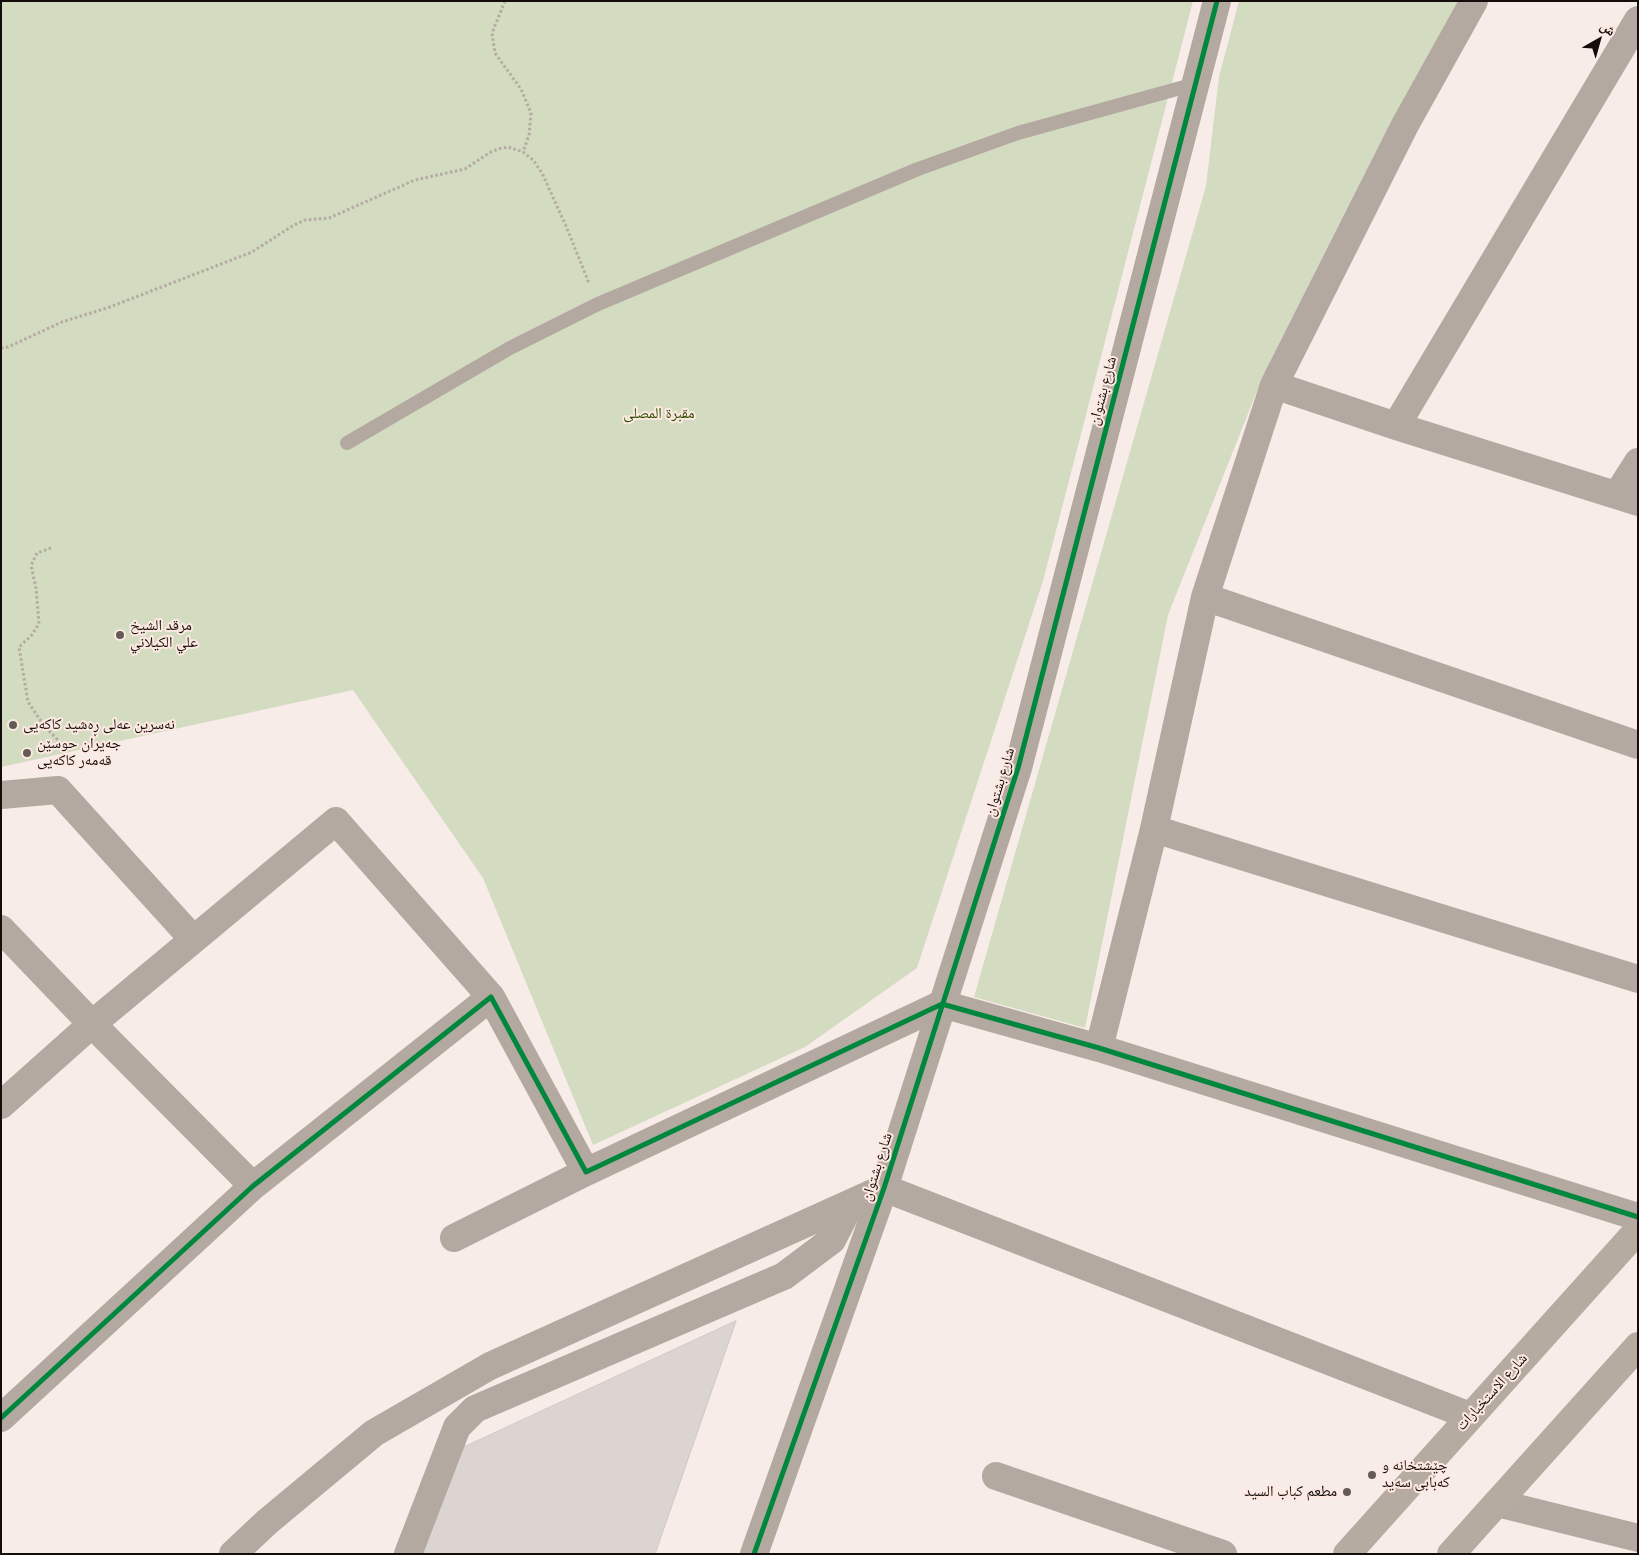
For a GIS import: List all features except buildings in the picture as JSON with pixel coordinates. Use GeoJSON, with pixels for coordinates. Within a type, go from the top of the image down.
{"type":"FeatureCollection","features":[{"type":"Feature","properties":{"kind":"main road","name":"شارع الاستخبارات"},"geometry":{"type":"LineString","coordinates":[[1347,1554],[1638,1230]]}},
{"type":"Feature","properties":{"kind":"main road"},"geometry":{"type":"LineString","coordinates":[[1451,1554],[1638,1346]]}},
{"type":"Feature","properties":{"kind":"street","name":"شارع بشتوان"},"geometry":{"type":"LineString","coordinates":[[754,1554],[884,1188],[1018,768],[1217,1]]}},
{"type":"Feature","properties":{"kind":"street"},"geometry":{"type":"LineString","coordinates":[[1099,1048],[1154,829],[1205,597],[1274,385],[1405,125],[1474,1]]}},
{"type":"Feature","properties":{"kind":"street"},"geometry":{"type":"LineString","coordinates":[[1396,426],[1638,20]]}},
{"type":"Feature","properties":{"kind":"street"},"geometry":{"type":"LineString","coordinates":[[1274,385],[1396,426],[1627,499],[1638,462]]}},
{"type":"Feature","properties":{"kind":"street"},"geometry":{"type":"LineString","coordinates":[[1205,597],[1638,745]]}},
{"type":"Feature","properties":{"kind":"street"},"geometry":{"type":"LineString","coordinates":[[1,795],[58,790],[193,939]]}},
{"type":"Feature","properties":{"kind":"street"},"geometry":{"type":"LineString","coordinates":[[1,1104],[92,1024],[336,821],[491,997],[586,1172]]}},
{"type":"Feature","properties":{"kind":"street"},"geometry":{"type":"LineString","coordinates":[[1154,829],[1638,979]]}},
{"type":"Feature","properties":{"kind":"street"},"geometry":{"type":"LineString","coordinates":[[1,929],[92,1024],[253,1186]]}},
{"type":"Feature","properties":{"kind":"street"},"geometry":{"type":"LineString","coordinates":[[1,1418],[253,1186],[491,997]]}},
{"type":"Feature","properties":{"kind":"street"},"geometry":{"type":"LineString","coordinates":[[454,1238],[586,1172],[942,1004],[1099,1048],[1638,1216]]}},
{"type":"Feature","properties":{"kind":"street"},"geometry":{"type":"LineString","coordinates":[[233,1554],[267,1522],[374,1433],[490,1366],[884,1188],[1470,1416]]}},
{"type":"Feature","properties":{"kind":"street"},"geometry":{"type":"LineString","coordinates":[[408,1554],[457,1428],[475,1409],[784,1276],[832,1240],[852,1203]]}},
{"type":"Feature","properties":{"kind":"street"},"geometry":{"type":"LineString","coordinates":[[996,1476],[1224,1554]]}},
{"type":"Feature","properties":{"kind":"street"},"geometry":{"type":"LineString","coordinates":[[1497,1503],[1638,1538]]}},
{"type":"Feature","properties":{"kind":"lane"},"geometry":{"type":"LineString","coordinates":[[347,443],[510,348],[598,304],[918,168],[1018,133],[1195,84]]}},
{"type":"Feature","properties":{"kind":"path"},"geometry":{"type":"LineString","coordinates":[[505,1],[492,33],[495,53],[520,89],[531,114],[529,134],[523,152]]}},
{"type":"Feature","properties":{"kind":"path"},"geometry":{"type":"LineString","coordinates":[[1,348],[8,347],[62,322],[110,307],[252,252],[294,224],[305,220],[329,218],[415,180],[465,169],[498,149],[508,147],[523,152],[533,160],[542,173],[598,304]]}},
{"type":"Feature","properties":{"kind":"path"},"geometry":{"type":"LineString","coordinates":[[51,548],[37,554],[31,566],[36,588],[39,624],[20,647],[28,702],[45,727],[60,742],[66,762],[58,790]]}},
{"type":"Feature","properties":{"kind":"green space","name":"مقبرة المصلى"},"geometry":{"type":"Polygon","coordinates":[[[1,1],[1193,1],[1043,581],[917,968],[805,1047],[593,1145],[483,878],[353,690],[1,767],[1,1]]]}},
{"type":"Feature","properties":{"kind":"green space"},"geometry":{"type":"Polygon","coordinates":[[[1239,1],[1461,1],[1257,391],[1168,615],[1085,1028],[974,997],[1206,186],[1219,77],[1239,1]]]}},
{"type":"Feature","properties":{"kind":"cycle path"},"geometry":{"type":"LineString","coordinates":[[754,1554],[884,1188],[1018,768],[1217,1]]}},
{"type":"Feature","properties":{"kind":"cycle path"},"geometry":{"type":"LineString","coordinates":[[1,1418],[253,1186],[491,997],[586,1172],[942,1004],[1099,1048],[1638,1217]]}},
{"type":"Feature","properties":{"kind":"place","name":"مرقد الشيخ علي الكيلاني"},"geometry":{"type":"Point","coordinates":[120,635]}},
{"type":"Feature","properties":{"kind":"place","name":"نەسرین عەلی ڕەشید کاکەیی"},"geometry":{"type":"Point","coordinates":[13,725]}},
{"type":"Feature","properties":{"kind":"place","name":"جەیران حوسێن قەمەر کاکەیی"},"geometry":{"type":"Point","coordinates":[27,753]}},
{"type":"Feature","properties":{"kind":"place","name":"چێشتخانە و کەبابی سەید"},"geometry":{"type":"Point","coordinates":[1372,1475]}},
{"type":"Feature","properties":{"kind":"place","name":"مطعم كباب السيد"},"geometry":{"type":"Point","coordinates":[1347,1492]}}]}
